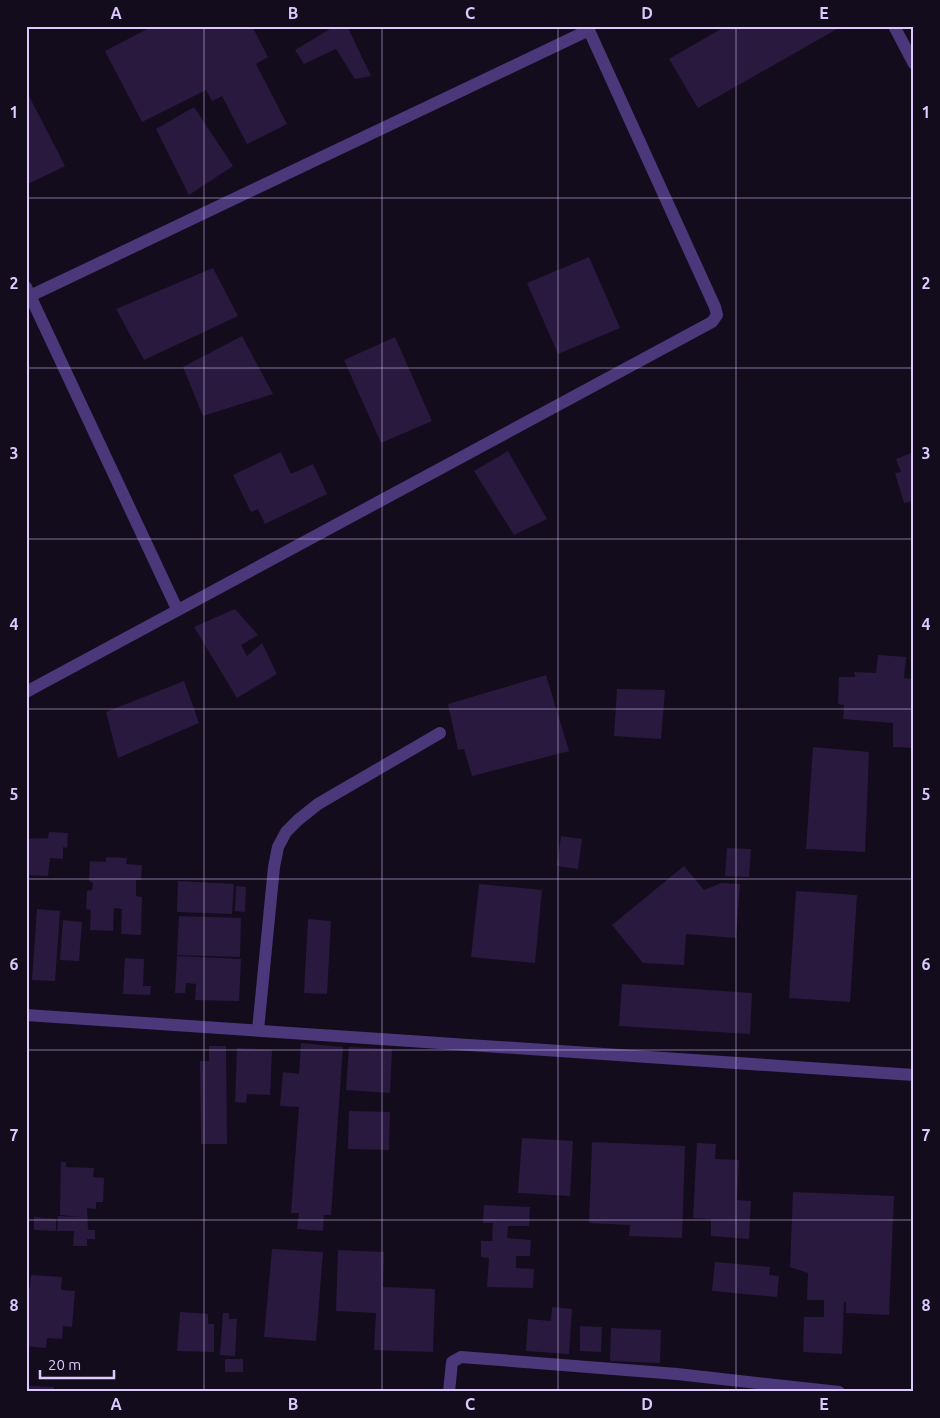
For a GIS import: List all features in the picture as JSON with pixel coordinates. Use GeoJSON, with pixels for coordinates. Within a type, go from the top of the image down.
{"type":"FeatureCollection","features":[{"type":"Feature","properties":{"kind":"street"},"geometry":{"type":"LineString","coordinates":[[894,26],[914,64]]}},
{"type":"Feature","properties":{"kind":"street"},"geometry":{"type":"LineString","coordinates":[[26,692],[712,322],[716,315],[715,307],[588,28],[28,292],[177,609]]}},
{"type":"Feature","properties":{"kind":"street"},"geometry":{"type":"LineString","coordinates":[[258,1030],[274,867],[278,847],[286,832],[318,804],[440,733]]}},
{"type":"Feature","properties":{"kind":"street"},"geometry":{"type":"LineString","coordinates":[[26,1015],[914,1075]]}},
{"type":"Feature","properties":{"kind":"street"},"geometry":{"type":"LineString","coordinates":[[449,1392],[452,1362],[461,1357],[677,1374],[839,1392]]}},
{"type":"Feature","properties":{"kind":"building"},"geometry":{"type":"Polygon","coordinates":[[[153,26],[252,26],[268,57],[256,64],[287,124],[247,144],[222,96],[212,101],[206,90],[142,122],[105,51],[153,26]]]}},
{"type":"Feature","properties":{"kind":"building"},"geometry":{"type":"Polygon","coordinates":[[[335,26],[347,26],[371,76],[355,79],[336,49],[304,64],[295,50],[335,26]]]}},
{"type":"Feature","properties":{"kind":"building"},"geometry":{"type":"Polygon","coordinates":[[[726,26],[836,26],[837,29],[698,108],[669,59],[726,26]]]}},
{"type":"Feature","properties":{"kind":"building"},"geometry":{"type":"Polygon","coordinates":[[[29,96],[65,166],[26,185],[26,98],[29,96]]]}},
{"type":"Feature","properties":{"kind":"building"},"geometry":{"type":"Polygon","coordinates":[[[194,107],[233,166],[189,195],[156,129],[194,107]]]}},
{"type":"Feature","properties":{"kind":"building"},"geometry":{"type":"Polygon","coordinates":[[[589,257],[620,328],[558,354],[527,283],[589,257]]]}},
{"type":"Feature","properties":{"kind":"building"},"geometry":{"type":"Polygon","coordinates":[[[213,268],[238,316],[144,360],[116,309],[213,268]]]}},
{"type":"Feature","properties":{"kind":"building"},"geometry":{"type":"Polygon","coordinates":[[[242,336],[273,394],[203,416],[183,367],[242,336]]]}},
{"type":"Feature","properties":{"kind":"building"},"geometry":{"type":"Polygon","coordinates":[[[395,337],[432,421],[381,443],[344,360],[395,337]]]}},
{"type":"Feature","properties":{"kind":"building"},"geometry":{"type":"Polygon","coordinates":[[[508,451],[547,519],[514,535],[474,471],[508,451]]]}},
{"type":"Feature","properties":{"kind":"building"},"geometry":{"type":"Polygon","coordinates":[[[281,452],[291,474],[313,464],[327,494],[265,524],[258,509],[251,512],[233,475],[281,452]]]}},
{"type":"Feature","properties":{"kind":"building"},"geometry":{"type":"Polygon","coordinates":[[[914,452],[914,501],[904,503],[895,473],[901,472],[896,459],[914,452]]]}},
{"type":"Feature","properties":{"kind":"building"},"geometry":{"type":"Polygon","coordinates":[[[235,609],[258,635],[241,645],[247,656],[262,643],[277,674],[237,698],[194,627],[235,609]]]}},
{"type":"Feature","properties":{"kind":"building"},"geometry":{"type":"Polygon","coordinates":[[[878,655],[906,657],[904,678],[914,679],[914,748],[893,747],[893,723],[843,719],[844,705],[838,704],[839,677],[855,677],[854,672],[876,673],[878,655]]]}},
{"type":"Feature","properties":{"kind":"building"},"geometry":{"type":"Polygon","coordinates":[[[546,675],[569,751],[472,776],[464,749],[458,750],[448,704],[546,675]]]}},
{"type":"Feature","properties":{"kind":"building"},"geometry":{"type":"Polygon","coordinates":[[[184,681],[199,723],[118,758],[106,712],[184,681]]]}},
{"type":"Feature","properties":{"kind":"building"},"geometry":{"type":"Polygon","coordinates":[[[617,689],[665,690],[661,739],[614,736],[617,689]]]}},
{"type":"Feature","properties":{"kind":"building"},"geometry":{"type":"Polygon","coordinates":[[[813,747],[869,752],[865,852],[806,849],[813,747]]]}},
{"type":"Feature","properties":{"kind":"building"},"geometry":{"type":"Polygon","coordinates":[[[49,832],[68,833],[67,848],[63,847],[63,859],[50,858],[48,876],[26,875],[26,839],[48,838],[49,832]]]}},
{"type":"Feature","properties":{"kind":"building"},"geometry":{"type":"Polygon","coordinates":[[[561,836],[582,839],[578,869],[557,866],[561,836]]]}},
{"type":"Feature","properties":{"kind":"building"},"geometry":{"type":"Polygon","coordinates":[[[727,848],[751,849],[749,877],[725,876],[727,848]]]}},
{"type":"Feature","properties":{"kind":"building"},"geometry":{"type":"Polygon","coordinates":[[[106,857],[127,858],[126,864],[142,865],[141,880],[136,880],[136,896],[142,897],[141,935],[121,934],[122,909],[114,908],[113,931],[90,930],[91,910],[86,909],[87,891],[92,890],[93,883],[89,880],[90,861],[106,862],[106,857]]]}},
{"type":"Feature","properties":{"kind":"building"},"geometry":{"type":"Polygon","coordinates":[[[684,866],[704,890],[721,883],[740,884],[736,938],[686,934],[684,965],[643,963],[612,925],[684,866]]]}},
{"type":"Feature","properties":{"kind":"building"},"geometry":{"type":"Polygon","coordinates":[[[178,881],[234,884],[232,914],[177,912],[178,881]]]}},
{"type":"Feature","properties":{"kind":"building"},"geometry":{"type":"Polygon","coordinates":[[[479,884],[542,890],[535,963],[471,957],[479,884]]]}},
{"type":"Feature","properties":{"kind":"building"},"geometry":{"type":"Polygon","coordinates":[[[236,886],[246,887],[245,912],[235,911],[236,886]]]}},
{"type":"Feature","properties":{"kind":"building"},"geometry":{"type":"Polygon","coordinates":[[[796,891],[857,895],[850,1002],[789,998],[796,891]]]}},
{"type":"Feature","properties":{"kind":"building"},"geometry":{"type":"Polygon","coordinates":[[[37,909],[60,911],[55,981],[32,980],[37,909]]]}},
{"type":"Feature","properties":{"kind":"building"},"geometry":{"type":"Polygon","coordinates":[[[179,916],[241,918],[240,957],[177,955],[179,916]]]}},
{"type":"Feature","properties":{"kind":"building"},"geometry":{"type":"Polygon","coordinates":[[[308,919],[331,921],[327,994],[304,993],[308,919]]]}},
{"type":"Feature","properties":{"kind":"building"},"geometry":{"type":"Polygon","coordinates":[[[63,920],[82,922],[79,961],[60,960],[63,920]]]}},
{"type":"Feature","properties":{"kind":"building"},"geometry":{"type":"Polygon","coordinates":[[[177,956],[241,959],[239,1001],[195,1000],[196,984],[186,983],[185,993],[175,993],[177,956]]]}},
{"type":"Feature","properties":{"kind":"building"},"geometry":{"type":"Polygon","coordinates":[[[125,958],[144,959],[143,986],[151,986],[150,995],[123,994],[125,958]]]}},
{"type":"Feature","properties":{"kind":"building"},"geometry":{"type":"Polygon","coordinates":[[[622,984],[752,993],[750,1034],[619,1026],[622,984]]]}},
{"type":"Feature","properties":{"kind":"building"},"geometry":{"type":"Polygon","coordinates":[[[301,1043],[343,1047],[331,1215],[324,1215],[323,1231],[297,1229],[299,1213],[291,1213],[299,1107],[280,1106],[283,1072],[299,1074],[301,1043]]]}},
{"type":"Feature","properties":{"kind":"building"},"geometry":{"type":"Polygon","coordinates":[[[209,1046],[226,1046],[227,1144],[201,1144],[200,1061],[209,1061],[209,1046]]]}},
{"type":"Feature","properties":{"kind":"building"},"geometry":{"type":"Polygon","coordinates":[[[349,1047],[392,1049],[390,1093],[346,1090],[349,1047]]]}},
{"type":"Feature","properties":{"kind":"building"},"geometry":{"type":"Polygon","coordinates":[[[237,1048],[272,1050],[270,1095],[247,1094],[246,1103],[235,1102],[237,1048]]]}},
{"type":"Feature","properties":{"kind":"building"},"geometry":{"type":"Polygon","coordinates":[[[349,1111],[390,1112],[389,1150],[348,1149],[349,1111]]]}},
{"type":"Feature","properties":{"kind":"building"},"geometry":{"type":"Polygon","coordinates":[[[522,1138],[573,1141],[570,1196],[518,1193],[522,1138]]]}},
{"type":"Feature","properties":{"kind":"building"},"geometry":{"type":"Polygon","coordinates":[[[592,1142],[685,1146],[682,1238],[629,1236],[630,1225],[589,1223],[592,1142]]]}},
{"type":"Feature","properties":{"kind":"building"},"geometry":{"type":"Polygon","coordinates":[[[697,1143],[716,1144],[715,1159],[739,1160],[737,1200],[751,1201],[749,1239],[711,1236],[711,1219],[693,1218],[697,1143]]]}},
{"type":"Feature","properties":{"kind":"building"},"geometry":{"type":"Polygon","coordinates":[[[61,1162],[66,1162],[66,1167],[94,1168],[93,1177],[104,1178],[103,1202],[96,1202],[96,1209],[87,1208],[88,1230],[95,1230],[95,1239],[87,1239],[87,1246],[73,1246],[74,1231],[57,1231],[58,1216],[81,1217],[60,1215],[61,1162]]]}},
{"type":"Feature","properties":{"kind":"building"},"geometry":{"type":"Polygon","coordinates":[[[793,1192],[894,1196],[889,1315],[846,1313],[846,1302],[844,1302],[842,1354],[803,1352],[804,1317],[824,1317],[824,1300],[807,1300],[808,1273],[790,1267],[793,1192]]]}},
{"type":"Feature","properties":{"kind":"building"},"geometry":{"type":"Polygon","coordinates":[[[484,1205],[530,1207],[529,1226],[508,1226],[507,1238],[531,1240],[530,1256],[516,1256],[516,1268],[534,1269],[533,1288],[487,1287],[489,1258],[481,1257],[481,1241],[492,1241],[493,1223],[483,1223],[484,1205]]]}},
{"type":"Feature","properties":{"kind":"building"},"geometry":{"type":"Polygon","coordinates":[[[34,1217],[56,1219],[56,1231],[34,1230],[34,1217]]]}},
{"type":"Feature","properties":{"kind":"building"},"geometry":{"type":"Polygon","coordinates":[[[272,1249],[323,1252],[316,1341],[264,1337],[272,1249]]]}},
{"type":"Feature","properties":{"kind":"building"},"geometry":{"type":"Polygon","coordinates":[[[338,1250],[384,1252],[383,1287],[435,1289],[433,1352],[374,1350],[376,1313],[336,1311],[338,1250]]]}},
{"type":"Feature","properties":{"kind":"building"},"geometry":{"type":"Polygon","coordinates":[[[715,1262],[770,1267],[769,1275],[779,1276],[777,1297],[712,1291],[715,1262]]]}},
{"type":"Feature","properties":{"kind":"building"},"geometry":{"type":"Polygon","coordinates":[[[31,1275],[62,1277],[61,1290],[75,1291],[72,1327],[63,1326],[62,1339],[47,1338],[46,1348],[26,1346],[26,1288],[30,1288],[31,1275]]]}},
{"type":"Feature","properties":{"kind":"building"},"geometry":{"type":"Polygon","coordinates":[[[552,1307],[572,1309],[569,1354],[526,1351],[528,1319],[551,1321],[552,1307]]]}},
{"type":"Feature","properties":{"kind":"building"},"geometry":{"type":"Polygon","coordinates":[[[180,1312],[208,1314],[208,1324],[214,1324],[214,1352],[177,1351],[180,1312]]]}},
{"type":"Feature","properties":{"kind":"building"},"geometry":{"type":"Polygon","coordinates":[[[223,1313],[229,1313],[229,1319],[237,1319],[235,1356],[220,1355],[223,1313]]]}},
{"type":"Feature","properties":{"kind":"building"},"geometry":{"type":"Polygon","coordinates":[[[580,1326],[602,1327],[601,1352],[580,1351],[580,1326]]]}},
{"type":"Feature","properties":{"kind":"building"},"geometry":{"type":"Polygon","coordinates":[[[611,1328],[661,1330],[660,1363],[610,1361],[611,1328]]]}},
{"type":"Feature","properties":{"kind":"building"},"geometry":{"type":"Polygon","coordinates":[[[225,1359],[243,1359],[243,1372],[225,1372],[225,1359]]]}},
{"type":"Feature","properties":{"kind":"building"},"geometry":{"type":"Polygon","coordinates":[[[26,1386],[54,1387],[54,1392],[26,1392],[26,1386]]]}}]}
